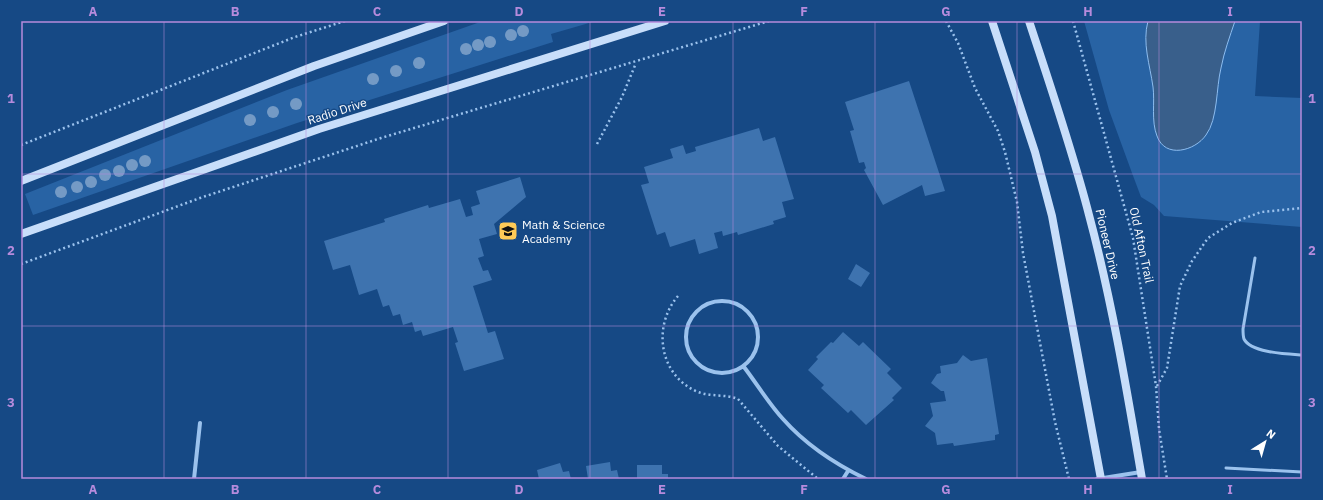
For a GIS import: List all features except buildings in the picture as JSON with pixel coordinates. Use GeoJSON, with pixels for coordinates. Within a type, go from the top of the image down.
{"type":"FeatureCollection","features":[{"type":"Feature","properties":{"kind":"main road"},"geometry":{"type":"LineString","coordinates":[[21,181],[314,66],[444,21]]}},
{"type":"Feature","properties":{"kind":"main road","name":"Radio Drive"},"geometry":{"type":"LineString","coordinates":[[21,234],[305,134],[665,21]]}},
{"type":"Feature","properties":{"kind":"main road"},"geometry":{"type":"LineString","coordinates":[[992,21],[1034,152],[1052,216],[1100,479]]}},
{"type":"Feature","properties":{"kind":"main road","name":"Pioneer Drive"},"geometry":{"type":"LineString","coordinates":[[1028,21],[1069,144],[1096,239],[1142,476]]}},
{"type":"Feature","properties":{"kind":"street"},"geometry":{"type":"LineString","coordinates":[[715,301],[728,301],[738,304],[753,317],[758,331],[757,349],[752,359],[744,367],[733,372],[720,374],[703,368],[690,355],[686,343],[688,323],[694,314],[704,306],[715,301]]}},
{"type":"Feature","properties":{"kind":"street"},"geometry":{"type":"LineString","coordinates":[[744,367],[782,418],[799,436],[820,453],[848,471],[866,479]]}},
{"type":"Feature","properties":{"kind":"street"},"geometry":{"type":"LineString","coordinates":[[194,479],[200,423]]}},
{"type":"Feature","properties":{"kind":"street"},"geometry":{"type":"LineString","coordinates":[[843,479],[848,471]]}},
{"type":"Feature","properties":{"kind":"street"},"geometry":{"type":"LineString","coordinates":[[1100,479],[1142,476]]}},
{"type":"Feature","properties":{"kind":"lane"},"geometry":{"type":"LineString","coordinates":[[1255,258],[1243,329],[1244,339],[1251,346],[1262,350],[1302,355]]}},
{"type":"Feature","properties":{"kind":"lane"},"geometry":{"type":"LineString","coordinates":[[1226,468],[1302,472]]}},
{"type":"Feature","properties":{"kind":"path"},"geometry":{"type":"LineString","coordinates":[[21,145],[295,37],[345,21]]}},
{"type":"Feature","properties":{"kind":"path"},"geometry":{"type":"LineString","coordinates":[[21,264],[200,198],[381,138],[769,21]]}},
{"type":"Feature","properties":{"kind":"path"},"geometry":{"type":"LineString","coordinates":[[946,21],[958,42],[975,88],[998,131],[1005,152],[1017,202],[1023,253],[1055,422],[1069,479]]}},
{"type":"Feature","properties":{"kind":"path","name":"Old Afton Trail"},"geometry":{"type":"LineString","coordinates":[[1073,21],[1134,238],[1156,386],[1159,429],[1167,479]]}},
{"type":"Feature","properties":{"kind":"path"},"geometry":{"type":"LineString","coordinates":[[597,144],[622,97],[636,62]]}},
{"type":"Feature","properties":{"kind":"path"},"geometry":{"type":"LineString","coordinates":[[1156,386],[1167,368],[1180,286],[1192,261],[1208,238],[1232,223],[1261,212],[1302,208]]}},
{"type":"Feature","properties":{"kind":"path"},"geometry":{"type":"LineString","coordinates":[[678,296],[667,312],[662,332],[662,347],[672,370],[684,383],[697,392],[714,397],[734,398],[741,401],[778,446],[818,479]]}},
{"type":"Feature","properties":{"kind":"shaded area"},"geometry":{"type":"Polygon","coordinates":[[[483,21],[596,21],[551,34],[553,42],[297,123],[33,215],[25,194],[287,90],[483,21]]]}},
{"type":"Feature","properties":{"kind":"shaded area"},"geometry":{"type":"Polygon","coordinates":[[[1084,21],[1260,21],[1255,96],[1302,98],[1302,227],[1164,216],[1154,205],[1141,197],[1109,110],[1084,21]]]}},
{"type":"Feature","properties":{"kind":"shaded area"},"geometry":{"type":"Polygon","coordinates":[[[1148,21],[1235,21],[1222,62],[1213,121],[1206,135],[1201,141],[1188,148],[1173,150],[1166,148],[1161,143],[1155,130],[1153,87],[1146,46],[1146,29],[1148,21]]]}},
{"type":"Feature","properties":{"kind":"place","name":"Math & Science Academy"},"geometry":{"type":"Point","coordinates":[508,231]}}]}
